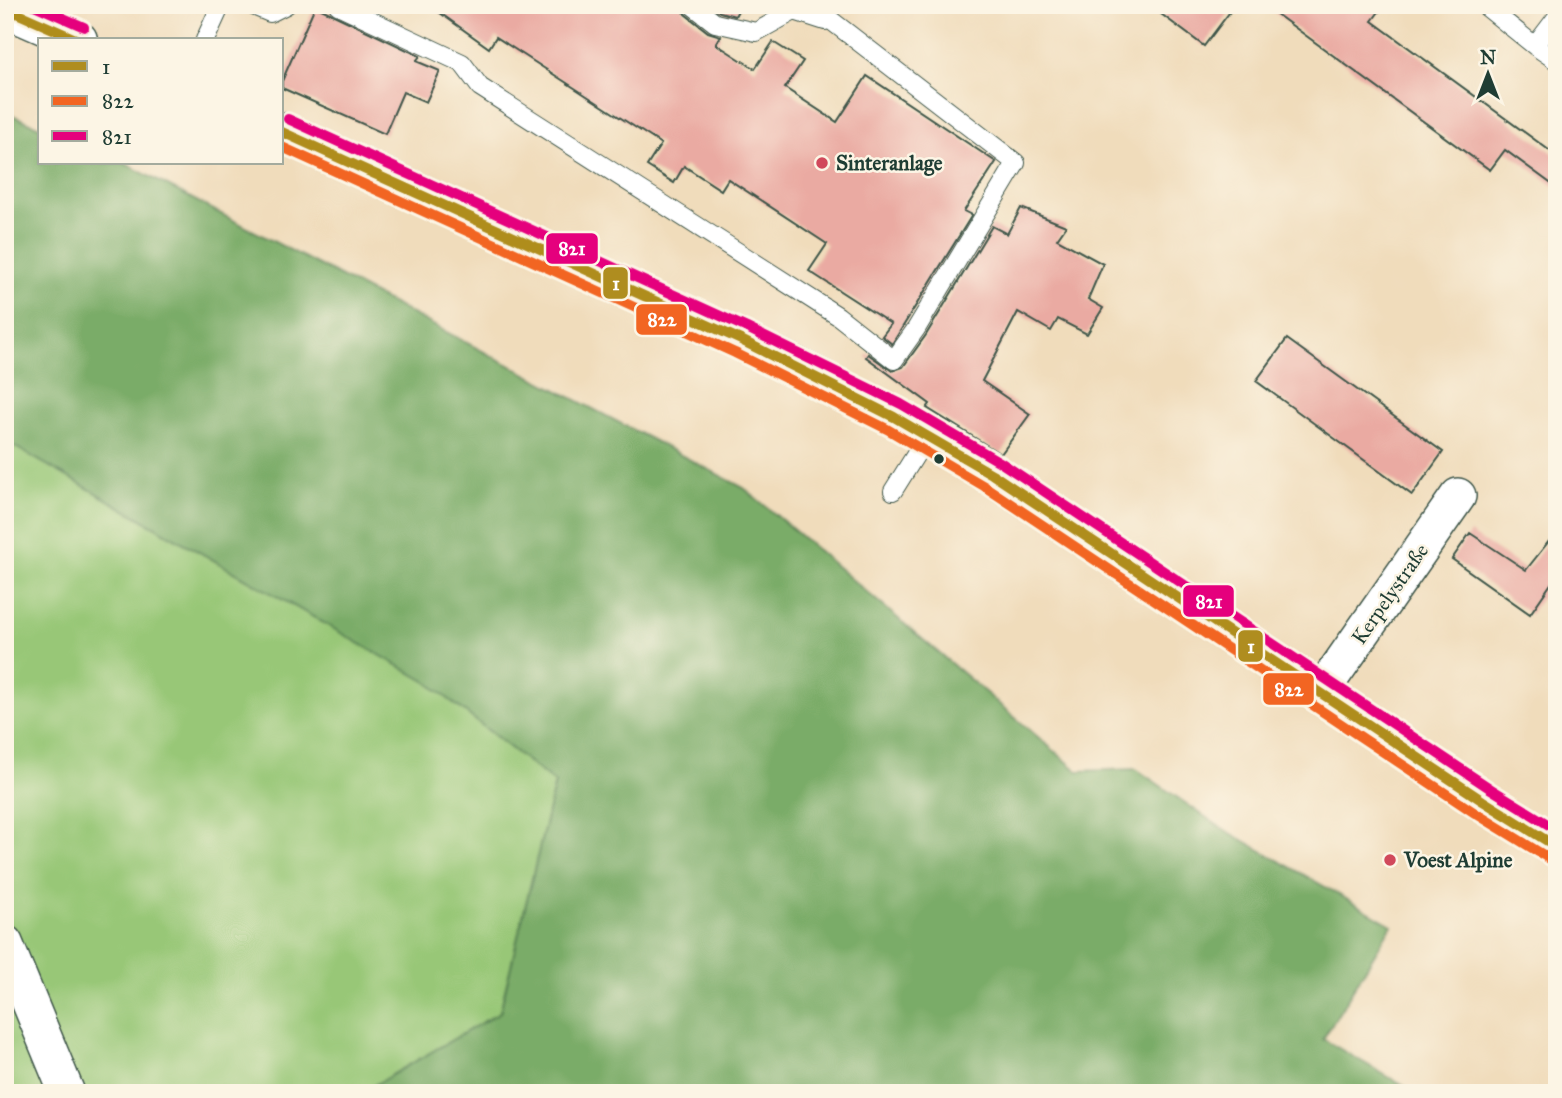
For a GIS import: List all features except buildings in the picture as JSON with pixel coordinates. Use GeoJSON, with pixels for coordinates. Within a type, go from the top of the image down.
{"type":"FeatureCollection","features":[{"type":"Feature","properties":{"kind":"main road"},"geometry":{"type":"LineString","coordinates":[[5,8],[73,38]]}},
{"type":"Feature","properties":{"kind":"main road"},"geometry":{"type":"LineString","coordinates":[[284,133],[714,327],[857,396],[928,435],[992,474],[1483,801],[1557,847]]}},
{"type":"Feature","properties":{"kind":"street","name":"Kerpelystraße"},"geometry":{"type":"LineString","coordinates":[[1321,692],[1458,496]]}},
{"type":"Feature","properties":{"kind":"street"},"geometry":{"type":"LineString","coordinates":[[5,943],[67,1093]]}},
{"type":"Feature","properties":{"kind":"lane"},"geometry":{"type":"LineString","coordinates":[[206,38],[221,5]]}},
{"type":"Feature","properties":{"kind":"lane"},"geometry":{"type":"LineString","coordinates":[[251,5],[270,13],[286,5]]}},
{"type":"Feature","properties":{"kind":"lane"},"geometry":{"type":"LineString","coordinates":[[338,5],[463,63],[480,87],[838,316],[894,360],[916,329],[1016,163],[811,5]]}},
{"type":"Feature","properties":{"kind":"lane"},"geometry":{"type":"LineString","coordinates":[[692,5],[715,23],[756,32],[794,11],[833,23]]}},
{"type":"Feature","properties":{"kind":"lane"},"geometry":{"type":"LineString","coordinates":[[1484,5],[1557,61]]}},
{"type":"Feature","properties":{"kind":"lane"},"geometry":{"type":"LineString","coordinates":[[1535,46],[1557,17]]}},
{"type":"Feature","properties":{"kind":"lane"},"geometry":{"type":"LineString","coordinates":[[892,491],[928,435]]}},
{"type":"Feature","properties":{"kind":"green space"},"geometry":{"type":"Polygon","coordinates":[[[5,112],[38,126],[38,164],[126,164],[744,488],[1078,771],[1136,769],[1220,827],[1392,925],[1323,1039],[1416,1093],[361,1093],[500,1012],[555,783],[427,682],[5,441],[5,112]]]}},
{"type":"Feature","properties":{"kind":"green space"},"geometry":{"type":"Polygon","coordinates":[[[5,441],[427,682],[555,783],[500,1012],[361,1093],[5,1093],[5,441]]]}},
{"type":"Feature","properties":{"kind":"transit line","name":"821"},"geometry":{"type":"LineString","coordinates":[[34,5],[84,27]]}},
{"type":"Feature","properties":{"kind":"transit line","name":"1"},"geometry":{"type":"LineString","coordinates":[[5,8],[73,38]]}},
{"type":"Feature","properties":{"kind":"transit line","name":"821"},"geometry":{"type":"LineString","coordinates":[[288,119],[747,328],[901,404],[1000,462],[1491,789],[1557,830]]}},
{"type":"Feature","properties":{"kind":"transit line","name":"1"},"geometry":{"type":"LineString","coordinates":[[284,133],[741,340],[894,417],[992,474],[1483,801],[1557,847]]}},
{"type":"Feature","properties":{"kind":"transit line","name":"822"},"geometry":{"type":"LineString","coordinates":[[284,148],[735,353],[887,429],[984,486],[1475,813],[1550,859]]}},
{"type":"Feature","properties":{"kind":"place","name":"Sinteranlage"},"geometry":{"type":"Point","coordinates":[822,163]}},
{"type":"Feature","properties":{"kind":"place","name":"Voest Alpine"},"geometry":{"type":"Point","coordinates":[1390,860]}}]}
